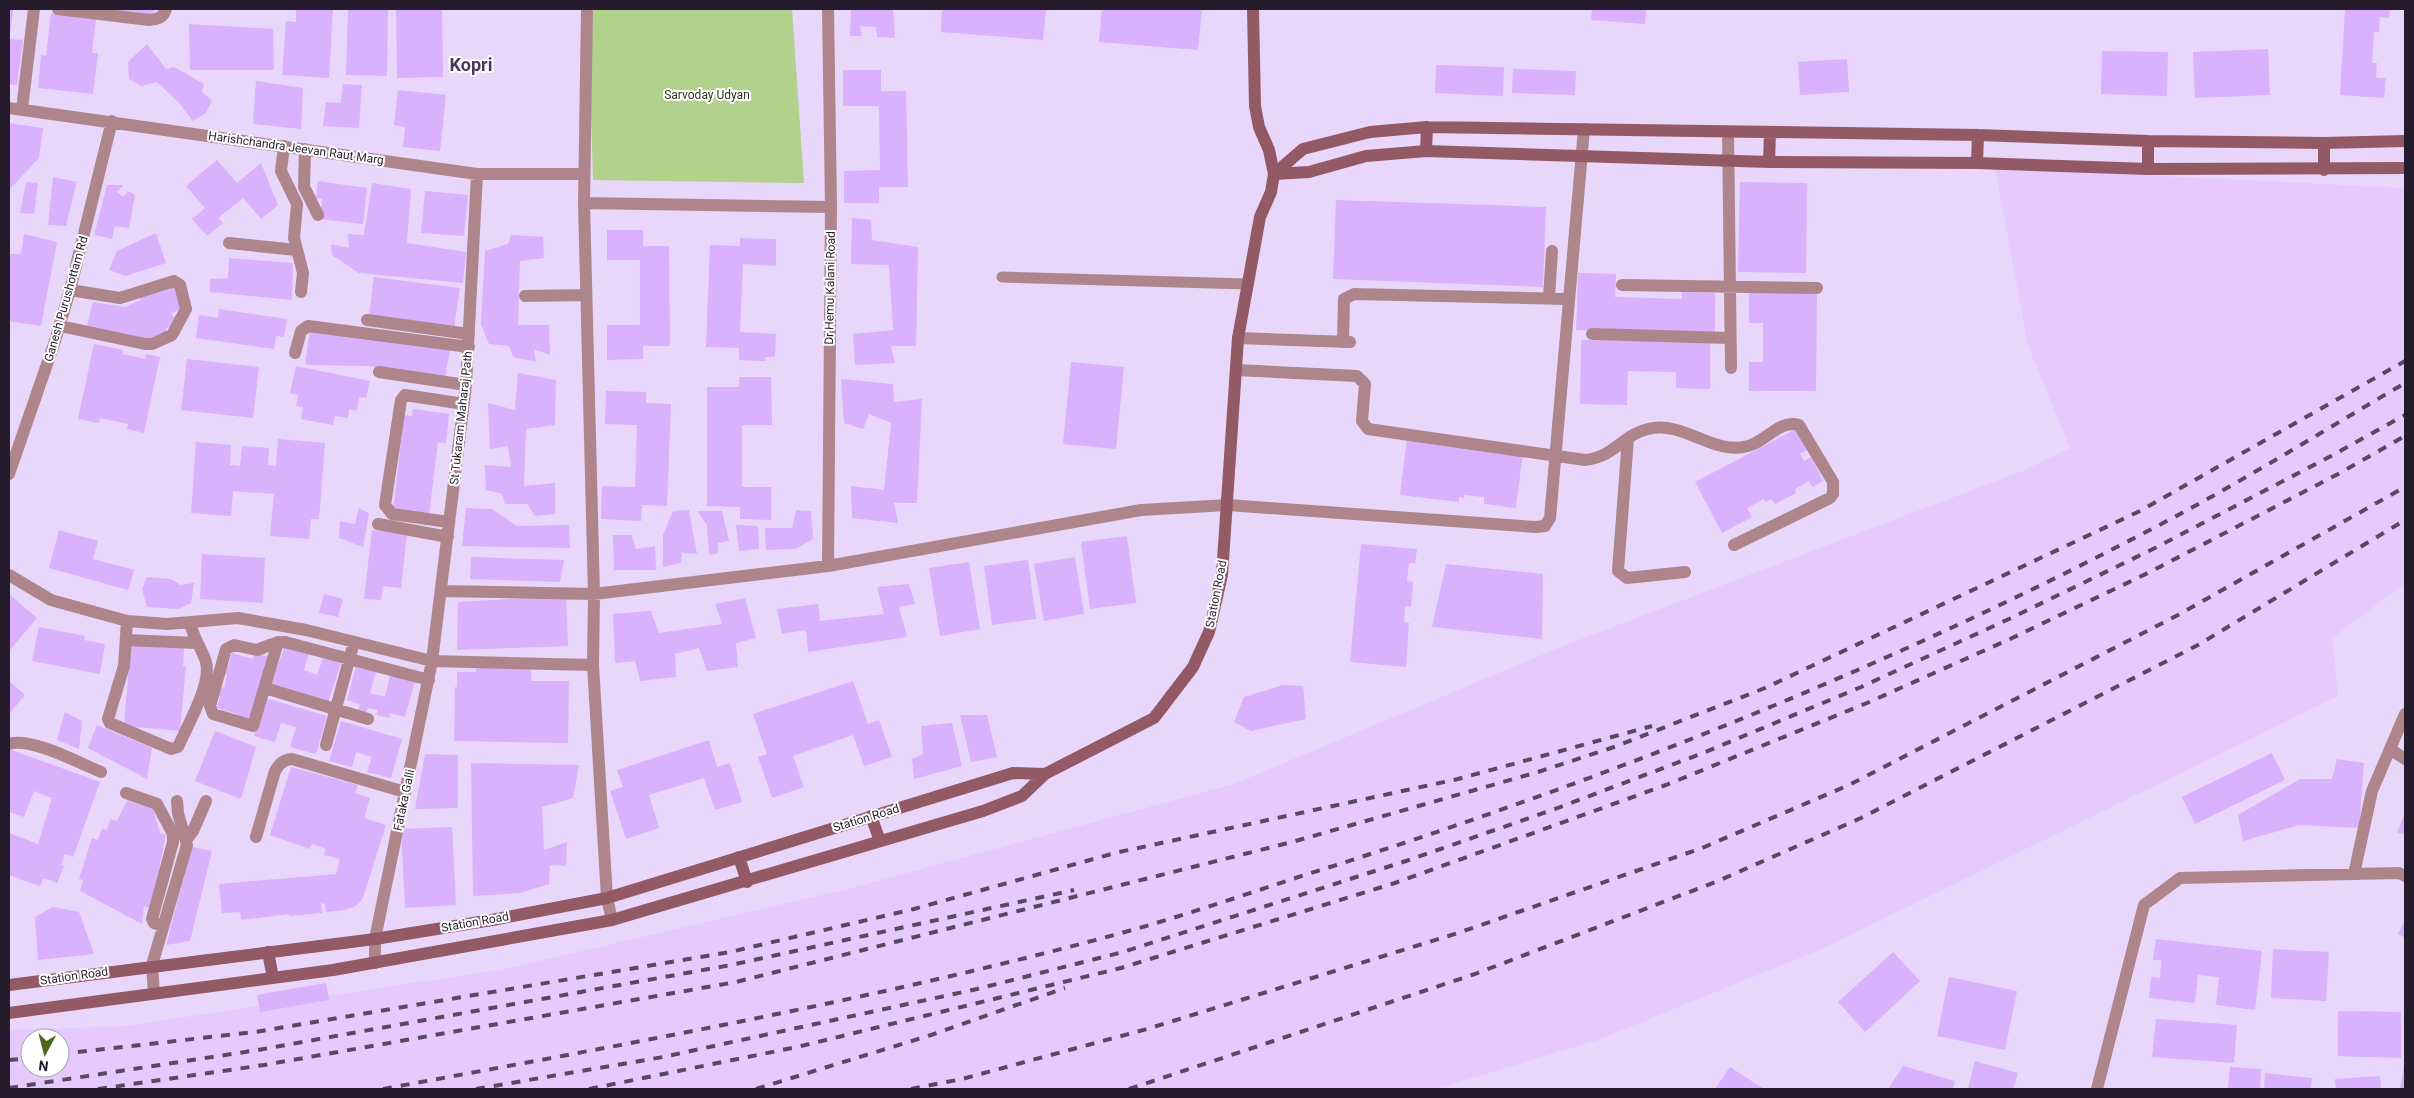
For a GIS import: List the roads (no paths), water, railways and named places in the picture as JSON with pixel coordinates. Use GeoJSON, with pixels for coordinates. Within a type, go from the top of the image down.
{"type":"FeatureCollection","features":[{"type":"Feature","properties":{"kind":"main road"},"geometry":{"type":"LineString","coordinates":[[1253,9],[1255,106],[1258,127],[1269,150],[1274,174]]}},
{"type":"Feature","properties":{"kind":"main road"},"geometry":{"type":"LineString","coordinates":[[1274,174],[1303,149],[1370,132],[1427,127],[1978,135],[2148,141],[2324,143],[2405,141]]}},
{"type":"Feature","properties":{"kind":"main road"},"geometry":{"type":"LineString","coordinates":[[1426,151],[1427,127]]}},
{"type":"Feature","properties":{"kind":"main road"},"geometry":{"type":"LineString","coordinates":[[1769,162],[1770,133]]}},
{"type":"Feature","properties":{"kind":"main road"},"geometry":{"type":"LineString","coordinates":[[1977,163],[1978,135]]}},
{"type":"Feature","properties":{"kind":"main road"},"geometry":{"type":"LineString","coordinates":[[2148,141],[2148,169]]}},
{"type":"Feature","properties":{"kind":"main road"},"geometry":{"type":"LineString","coordinates":[[2324,143],[2324,170]]}},
{"type":"Feature","properties":{"kind":"main road"},"geometry":{"type":"LineString","coordinates":[[1274,174],[1309,172],[1366,156],[1426,151],[1769,162],[1977,163],[2148,169],[2324,170],[2405,168]]}},
{"type":"Feature","properties":{"kind":"main road","name":"Station Road"},"geometry":{"type":"LineString","coordinates":[[9,985],[152,965],[375,939],[492,920],[607,898],[1013,773],[1045,774],[1154,718],[1193,666],[1209,632],[1222,575],[1238,338],[1260,217],[1271,192],[1274,174]]}},
{"type":"Feature","properties":{"kind":"main road"},"geometry":{"type":"LineString","coordinates":[[9,1012],[375,963],[612,920],[747,882],[983,811],[1022,796],[1045,774]]}},
{"type":"Feature","properties":{"kind":"main road"},"geometry":{"type":"LineString","coordinates":[[871,816],[880,842]]}},
{"type":"Feature","properties":{"kind":"main road"},"geometry":{"type":"LineString","coordinates":[[739,857],[747,882]]}},
{"type":"Feature","properties":{"kind":"main road"},"geometry":{"type":"LineString","coordinates":[[492,920],[496,942]]}},
{"type":"Feature","properties":{"kind":"main road"},"geometry":{"type":"LineString","coordinates":[[268,952],[273,978]]}},
{"type":"Feature","properties":{"kind":"street"},"geometry":{"type":"LineString","coordinates":[[22,110],[34,9]]}},
{"type":"Feature","properties":{"kind":"street"},"geometry":{"type":"LineString","coordinates":[[58,9],[85,10],[149,20],[158,19],[164,14],[166,9]]}},
{"type":"Feature","properties":{"kind":"street"},"geometry":{"type":"LineString","coordinates":[[587,9],[584,203],[594,594],[593,665],[607,898],[612,920]]}},
{"type":"Feature","properties":{"kind":"street","name":"Dr Hemu Kalani Road"},"geometry":{"type":"LineString","coordinates":[[828,9],[831,207],[828,566]]}},
{"type":"Feature","properties":{"kind":"street","name":"Harishchandra Jeevan Raut Marg"},"geometry":{"type":"LineString","coordinates":[[9,108],[112,121],[477,174],[584,174]]}},
{"type":"Feature","properties":{"kind":"street","name":"Ganesh Purushottam Rd"},"geometry":{"type":"LineString","coordinates":[[10,468],[60,326],[112,121]]}},
{"type":"Feature","properties":{"kind":"street"},"geometry":{"type":"LineString","coordinates":[[441,591],[594,594],[828,566],[1141,510],[1228,504],[1545,526],[1550,518],[1584,129]]}},
{"type":"Feature","properties":{"kind":"street"},"geometry":{"type":"LineString","coordinates":[[1728,132],[1731,368]]}},
{"type":"Feature","properties":{"kind":"street"},"geometry":{"type":"LineString","coordinates":[[284,146],[281,171],[298,204],[294,238],[303,273],[301,292]]}},
{"type":"Feature","properties":{"kind":"street"},"geometry":{"type":"LineString","coordinates":[[305,149],[304,187],[318,214]]}},
{"type":"Feature","properties":{"kind":"street","name":"St Tukaram Maharaj Path"},"geometry":{"type":"LineString","coordinates":[[432,661],[466,385],[477,174]]}},
{"type":"Feature","properties":{"kind":"street"},"geometry":{"type":"LineString","coordinates":[[584,203],[831,207]]}},
{"type":"Feature","properties":{"kind":"street"},"geometry":{"type":"LineString","coordinates":[[229,243],[296,250]]}},
{"type":"Feature","properties":{"kind":"street"},"geometry":{"type":"LineString","coordinates":[[1549,298],[1552,250]]}},
{"type":"Feature","properties":{"kind":"street"},"geometry":{"type":"LineString","coordinates":[[60,326],[149,344],[172,335],[186,309],[180,285],[174,281],[120,298],[70,290]]}},
{"type":"Feature","properties":{"kind":"street"},"geometry":{"type":"LineString","coordinates":[[1622,285],[1817,288]]}},
{"type":"Feature","properties":{"kind":"street"},"geometry":{"type":"LineString","coordinates":[[525,296],[586,295]]}},
{"type":"Feature","properties":{"kind":"street"},"geometry":{"type":"LineString","coordinates":[[1238,338],[1347,342],[1343,304],[1344,299],[1348,296],[1569,299]]}},
{"type":"Feature","properties":{"kind":"street"},"geometry":{"type":"LineString","coordinates":[[367,320],[470,334]]}},
{"type":"Feature","properties":{"kind":"street"},"geometry":{"type":"LineString","coordinates":[[295,353],[301,331],[308,326],[469,347]]}},
{"type":"Feature","properties":{"kind":"street"},"geometry":{"type":"LineString","coordinates":[[1592,334],[1730,338]]}},
{"type":"Feature","properties":{"kind":"street"},"geometry":{"type":"LineString","coordinates":[[1236,370],[1357,376],[1365,384],[1362,421],[1368,429],[1585,460],[1595,459],[1608,454],[1634,434],[1650,428],[1676,428],[1715,444],[1735,448],[1749,446],[1787,423],[1799,425],[1833,482],[1833,494],[1830,498],[1734,545]]}},
{"type":"Feature","properties":{"kind":"street"},"geometry":{"type":"LineString","coordinates":[[378,372],[466,385]]}},
{"type":"Feature","properties":{"kind":"street"},"geometry":{"type":"LineString","coordinates":[[450,522],[392,514],[385,505],[401,400],[405,395],[464,404]]}},
{"type":"Feature","properties":{"kind":"street"},"geometry":{"type":"LineString","coordinates":[[1628,438],[1618,571],[1627,578],[1685,572]]}},
{"type":"Feature","properties":{"kind":"street"},"geometry":{"type":"LineString","coordinates":[[378,524],[448,537]]}},
{"type":"Feature","properties":{"kind":"street"},"geometry":{"type":"LineString","coordinates":[[9,575],[51,600],[127,622],[150,624],[190,623],[238,618],[306,630],[432,661],[593,665]]}},
{"type":"Feature","properties":{"kind":"street"},"geometry":{"type":"LineString","coordinates":[[127,622],[122,674],[108,719],[110,723],[170,749],[178,746],[206,678],[206,663],[190,623]]}},
{"type":"Feature","properties":{"kind":"street"},"geometry":{"type":"LineString","coordinates":[[126,640],[197,643]]}},
{"type":"Feature","properties":{"kind":"street"},"geometry":{"type":"LineString","coordinates":[[278,642],[252,727],[213,714],[210,710],[226,649],[234,645],[257,650],[268,644],[278,642],[285,642],[429,680]]}},
{"type":"Feature","properties":{"kind":"street"},"geometry":{"type":"LineString","coordinates":[[326,745],[354,642]]}},
{"type":"Feature","properties":{"kind":"street","name":"Fataka Galli"},"geometry":{"type":"LineString","coordinates":[[375,963],[375,939],[432,661]]}},
{"type":"Feature","properties":{"kind":"street"},"geometry":{"type":"LineString","coordinates":[[265,688],[368,719]]}},
{"type":"Feature","properties":{"kind":"street"},"geometry":{"type":"LineString","coordinates":[[2354,874],[2372,791],[2405,714]]}},
{"type":"Feature","properties":{"kind":"street"},"geometry":{"type":"LineString","coordinates":[[9,744],[18,742],[53,752],[101,772]]}},
{"type":"Feature","properties":{"kind":"street"},"geometry":{"type":"LineString","coordinates":[[2390,750],[2405,759]]}},
{"type":"Feature","properties":{"kind":"street"},"geometry":{"type":"LineString","coordinates":[[256,837],[275,771],[279,764],[285,760],[292,759],[405,792]]}},
{"type":"Feature","properties":{"kind":"street"},"geometry":{"type":"LineString","coordinates":[[126,793],[146,798],[157,804],[173,834],[173,842],[152,920],[154,923],[163,926]]}},
{"type":"Feature","properties":{"kind":"street"},"geometry":{"type":"LineString","coordinates":[[154,993],[152,965],[187,845],[187,839],[178,813],[178,801]]}},
{"type":"Feature","properties":{"kind":"street"},"geometry":{"type":"LineString","coordinates":[[187,839],[194,832],[206,802]]}},
{"type":"Feature","properties":{"kind":"street"},"geometry":{"type":"LineString","coordinates":[[2097,1089],[2144,905],[2180,878],[2399,872],[2405,876]]}},
{"type":"Feature","properties":{"kind":"lane"},"geometry":{"type":"LineString","coordinates":[[1002,277],[1248,284]]}},
{"type":"Feature","properties":{"kind":"railway"},"geometry":{"type":"LineString","coordinates":[[98,1089],[264,1065],[736,982],[1292,842],[1538,772],[1614,747],[1765,688],[2140,511],[2405,361]]}},
{"type":"Feature","properties":{"kind":"railway"},"geometry":{"type":"LineString","coordinates":[[383,1089],[750,1020],[1024,958],[1189,913],[1524,802],[1734,722],[1838,679],[2042,585],[2209,498],[2405,383]]}},
{"type":"Feature","properties":{"kind":"railway"},"geometry":{"type":"LineString","coordinates":[[476,1089],[663,1057],[977,989],[1123,952],[1406,861],[1555,809],[1703,753],[1861,687],[2009,619],[2155,548],[2405,415]]}},
{"type":"Feature","properties":{"kind":"railway"},"geometry":{"type":"LineString","coordinates":[[589,1089],[797,1047],[1121,968],[1395,883],[1666,785],[1867,703],[2010,639],[2150,572],[2340,473],[2405,436]]}},
{"type":"Feature","properties":{"kind":"railway"},"geometry":{"type":"LineString","coordinates":[[911,1089],[962,1079],[1147,1029],[1458,933],[1702,848],[1849,785],[2178,615],[2405,487]]}},
{"type":"Feature","properties":{"kind":"railway"},"geometry":{"type":"LineString","coordinates":[[1129,1089],[1475,974],[1718,881],[1861,818],[2198,645],[2405,520]]}},
{"type":"Feature","properties":{"kind":"railway"},"geometry":{"type":"LineString","coordinates":[[70,1053],[255,1032],[730,952],[914,909],[1115,853],[1458,779],[1652,726]]}},
{"type":"Feature","properties":{"kind":"railway"},"geometry":{"type":"LineString","coordinates":[[9,1088],[258,1050],[731,965],[1074,890]]}},
{"type":"Feature","properties":{"kind":"railway"},"geometry":{"type":"LineString","coordinates":[[756,1089],[931,1035],[1065,988]]}},
{"type":"Feature","properties":{"kind":"railway"},"geometry":{"type":"LineString","coordinates":[[9,1060],[20,1059]]}},
{"type":"Feature","properties":{"kind":"district","name":"Kopri"},"geometry":{"type":"Point","coordinates":[471,65]}},
{"type":"Feature","properties":{"kind":"park label","name":"Sarvoday Udyan"},"geometry":{"type":"Point","coordinates":[707,95]}}]}
